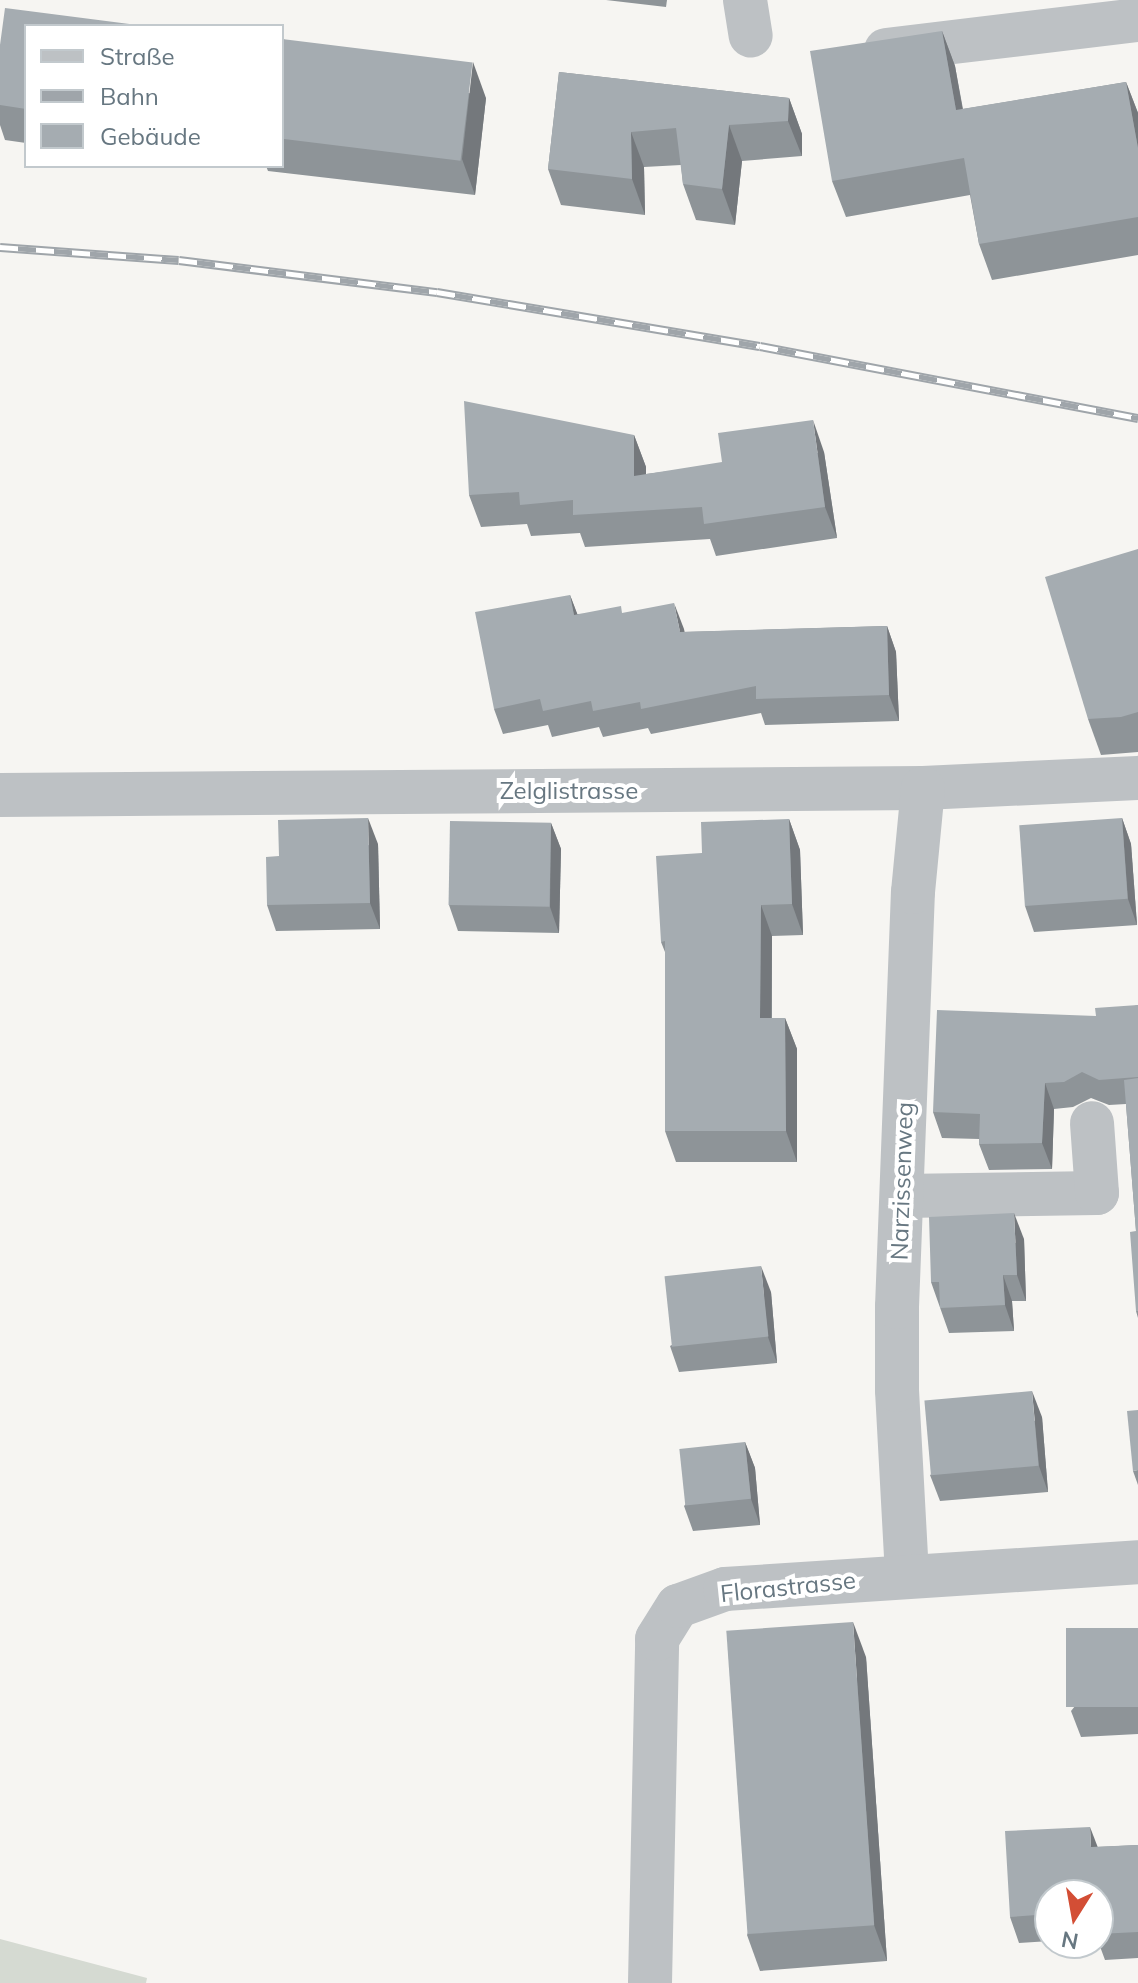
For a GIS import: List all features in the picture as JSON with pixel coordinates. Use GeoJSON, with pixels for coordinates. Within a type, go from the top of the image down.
{"type":"FeatureCollection","features":[{"type":"Feature","properties":{"kind":"street"},"geometry":{"type":"LineString","coordinates":[[844,54],[1138,20]]}},
{"type":"Feature","properties":{"kind":"street","name":"Zelglistrasse"},"geometry":{"type":"LineString","coordinates":[[0,795],[923,788],[1138,778]]}},
{"type":"Feature","properties":{"kind":"street","name":"Narzissenweg"},"geometry":{"type":"LineString","coordinates":[[907,1575],[897,1390],[913,892],[923,788]]}},
{"type":"Feature","properties":{"kind":"street"},"geometry":{"type":"LineString","coordinates":[[902,1196],[1097,1193],[1092,1123]]}},
{"type":"Feature","properties":{"kind":"street","name":"Florastrasse"},"geometry":{"type":"LineString","coordinates":[[650,1983],[657,1639],[678,1606],[725,1589],[1138,1562]]}},
{"type":"Feature","properties":{"kind":"shaded area"},"geometry":{"type":"Polygon","coordinates":[[[0,1939],[147,1978],[146,1983],[0,1983],[0,1939]]]}},
{"type":"Feature","properties":{"kind":"building"},"geometry":{"type":"Polygon","coordinates":[[[5,8],[129,24],[24,24],[24,109],[0,105],[0,45],[5,8]]]}},
{"type":"Feature","properties":{"kind":"building"},"geometry":{"type":"Polygon","coordinates":[[[942,31],[956,110],[1126,82],[1138,148],[1138,217],[979,244],[964,158],[832,181],[810,51],[942,31]]]}},
{"type":"Feature","properties":{"kind":"building"},"geometry":{"type":"Polygon","coordinates":[[[284,39],[473,62],[461,161],[284,139],[284,39]]]}},
{"type":"Feature","properties":{"kind":"building"},"geometry":{"type":"Polygon","coordinates":[[[559,72],[789,98],[788,121],[729,125],[722,189],[683,184],[676,128],[631,132],[632,179],[548,169],[559,72]]]}},
{"type":"Feature","properties":{"kind":"building"},"geometry":{"type":"Polygon","coordinates":[[[464,401],[634,435],[634,476],[722,462],[718,433],[813,420],[825,507],[704,524],[702,507],[573,515],[573,500],[520,505],[519,492],[469,495],[464,401]]]}},
{"type":"Feature","properties":{"kind":"building"},"geometry":{"type":"Polygon","coordinates":[[[1138,549],[1138,712],[1121,717],[1088,719],[1045,577],[1138,549]]]}},
{"type":"Feature","properties":{"kind":"building"},"geometry":{"type":"Polygon","coordinates":[[[570,595],[574,615],[621,606],[622,613],[674,603],[680,632],[887,626],[889,695],[756,699],[756,686],[641,709],[640,702],[593,711],[591,701],[543,711],[540,699],[494,709],[475,612],[570,595]]]}},
{"type":"Feature","properties":{"kind":"building"},"geometry":{"type":"Polygon","coordinates":[[[368,818],[370,903],[267,905],[266,857],[279,856],[278,820],[368,818]]]}},
{"type":"Feature","properties":{"kind":"building"},"geometry":{"type":"Polygon","coordinates":[[[1122,818],[1128,899],[1025,906],[1019,825],[1122,818]]]}},
{"type":"Feature","properties":{"kind":"building"},"geometry":{"type":"Polygon","coordinates":[[[789,819],[792,904],[761,905],[760,1018],[785,1018],[786,1131],[665,1131],[665,941],[661,942],[656,856],[702,853],[701,822],[789,819]]]}},
{"type":"Feature","properties":{"kind":"building"},"geometry":{"type":"Polygon","coordinates":[[[450,821],[551,823],[550,907],[449,905],[450,821]]]}},
{"type":"Feature","properties":{"kind":"building"},"geometry":{"type":"Polygon","coordinates":[[[1138,1005],[1138,1077],[1099,1080],[1082,1072],[1064,1082],[1045,1083],[1042,1143],[979,1144],[980,1114],[933,1112],[937,1010],[1096,1016],[1095,1008],[1138,1005]]]}},
{"type":"Feature","properties":{"kind":"building"},"geometry":{"type":"Polygon","coordinates":[[[1138,1078],[1136,1311],[1130,1232],[1136,1231],[1124,1080],[1138,1078]]]}},
{"type":"Feature","properties":{"kind":"building"},"geometry":{"type":"Polygon","coordinates":[[[1014,1213],[1017,1275],[1003,1275],[1005,1305],[940,1308],[939,1282],[931,1282],[929,1217],[1014,1213]]]}},
{"type":"Feature","properties":{"kind":"building"},"geometry":{"type":"Polygon","coordinates":[[[761,1266],[768,1337],[672,1347],[665,1276],[761,1266]]]}},
{"type":"Feature","properties":{"kind":"building"},"geometry":{"type":"Polygon","coordinates":[[[1032,1391],[1039,1466],[931,1475],[924,1400],[1032,1391]]]}},
{"type":"Feature","properties":{"kind":"building"},"geometry":{"type":"Polygon","coordinates":[[[1138,1410],[1138,1470],[1133,1471],[1127,1411],[1138,1410]]]}},
{"type":"Feature","properties":{"kind":"building"},"geometry":{"type":"Polygon","coordinates":[[[745,1442],[751,1499],[685,1506],[679,1449],[745,1442]]]}},
{"type":"Feature","properties":{"kind":"building"},"geometry":{"type":"Polygon","coordinates":[[[853,1622],[874,1925],[748,1934],[726,1631],[853,1622]]]}},
{"type":"Feature","properties":{"kind":"building"},"geometry":{"type":"Polygon","coordinates":[[[1066,1628],[1138,1628],[1138,1707],[1066,1707],[1066,1628]]]}},
{"type":"Feature","properties":{"kind":"building"},"geometry":{"type":"Polygon","coordinates":[[[1090,1827],[1091,1847],[1138,1845],[1138,1932],[1114,1933],[1114,1879],[1034,1879],[1034,1915],[1010,1917],[1005,1831],[1090,1827]]]}},
{"type":"Feature","properties":{"kind":"railway"},"geometry":{"type":"LineString","coordinates":[[0,247],[179,260],[437,292],[760,346],[1138,418]]}}]}
